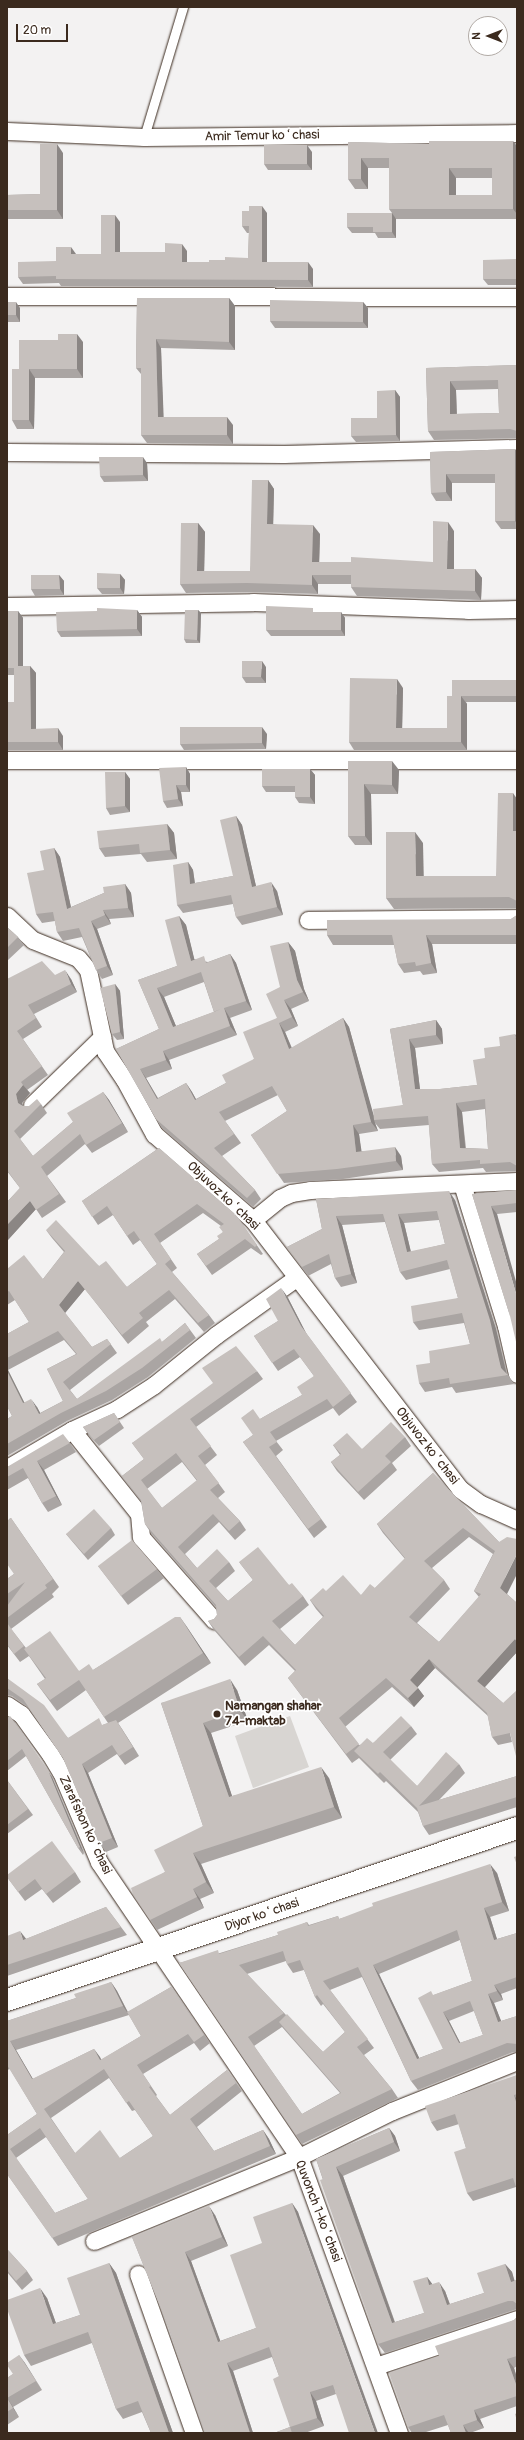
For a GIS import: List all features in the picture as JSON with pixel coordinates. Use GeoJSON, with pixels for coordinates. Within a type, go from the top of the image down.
{"type":"FeatureCollection","features":[{"type":"Feature","properties":{"kind":"main road","name":"Diyor koʻchasi"},"geometry":{"type":"LineString","coordinates":[[7,2000],[517,1828]]}},
{"type":"Feature","properties":{"kind":"street","name":"Amir Temur koʻchasi"},"geometry":{"type":"LineString","coordinates":[[7,131],[144,137],[517,133]]}},
{"type":"Feature","properties":{"kind":"street"},"geometry":{"type":"LineString","coordinates":[[7,296],[517,296]]}},
{"type":"Feature","properties":{"kind":"street"},"geometry":{"type":"LineString","coordinates":[[7,452],[284,454],[517,448]]}},
{"type":"Feature","properties":{"kind":"street"},"geometry":{"type":"LineString","coordinates":[[7,606],[253,602],[468,610],[517,609]]}},
{"type":"Feature","properties":{"kind":"street"},"geometry":{"type":"LineString","coordinates":[[7,760],[517,760]]}},
{"type":"Feature","properties":{"kind":"street","name":"Objuvoz koʻchasi"},"geometry":{"type":"LineString","coordinates":[[7,916],[33,940],[78,958],[88,970],[105,1051],[124,1079],[154,1134],[253,1220],[296,1278],[460,1489],[481,1504],[517,1520]]}},
{"type":"Feature","properties":{"kind":"street"},"geometry":{"type":"LineString","coordinates":[[308,920],[517,918]]}},
{"type":"Feature","properties":{"kind":"street"},"geometry":{"type":"LineString","coordinates":[[32,1105],[102,1036]]}},
{"type":"Feature","properties":{"kind":"street"},"geometry":{"type":"LineString","coordinates":[[253,1220],[280,1198],[310,1190],[462,1184],[517,1180]]}},
{"type":"Feature","properties":{"kind":"street"},"geometry":{"type":"LineString","coordinates":[[462,1184],[506,1326],[517,1374]]}},
{"type":"Feature","properties":{"kind":"street"},"geometry":{"type":"LineString","coordinates":[[7,1468],[72,1430],[117,1409],[154,1385],[216,1335],[296,1278]]}},
{"type":"Feature","properties":{"kind":"street"},"geometry":{"type":"LineString","coordinates":[[72,1430],[139,1514],[141,1537],[214,1620]]}},
{"type":"Feature","properties":{"kind":"street","name":"Zarafshon koʻchasi"},"geometry":{"type":"LineString","coordinates":[[7,1706],[21,1714],[54,1760],[99,1862],[157,1950]]}},
{"type":"Feature","properties":{"kind":"street","name":"Quvonch 1-koʻchasi"},"geometry":{"type":"LineString","coordinates":[[157,1950],[299,2157],[399,2433]]}},
{"type":"Feature","properties":{"kind":"street"},"geometry":{"type":"LineString","coordinates":[[94,2241],[299,2157],[392,2111],[517,2061]]}},
{"type":"Feature","properties":{"kind":"street"},"geometry":{"type":"LineString","coordinates":[[138,2274],[194,2433]]}},
{"type":"Feature","properties":{"kind":"street"},"geometry":{"type":"LineString","coordinates":[[376,2366],[517,2319]]}},
{"type":"Feature","properties":{"kind":"lane"},"geometry":{"type":"LineString","coordinates":[[144,137],[183,7]]}},
{"type":"Feature","properties":{"kind":"shaded area"},"geometry":{"type":"Polygon","coordinates":[[[290,1716],[309,1767],[253,1788],[235,1736],[290,1716]]]}},
{"type":"Feature","properties":{"kind":"building"},"geometry":{"type":"Polygon","coordinates":[[[429,141],[513,141],[513,209],[389,209],[389,158],[361,158],[361,179],[348,179],[348,142],[429,144],[429,141]],[[449,168],[449,195],[492,195],[492,168],[449,168]]]}},
{"type":"Feature","properties":{"kind":"building"},"geometry":{"type":"Polygon","coordinates":[[[40,144],[57,144],[57,210],[7,210],[7,195],[40,194],[40,144]]]}},
{"type":"Feature","properties":{"kind":"building"},"geometry":{"type":"Polygon","coordinates":[[[264,145],[307,145],[307,164],[264,164],[264,145]]]}},
{"type":"Feature","properties":{"kind":"building"},"geometry":{"type":"Polygon","coordinates":[[[249,206],[262,206],[262,262],[308,262],[308,280],[56,279],[56,276],[18,277],[18,262],[56,261],[56,247],[71,247],[71,254],[101,254],[101,215],[115,215],[115,252],[165,252],[165,243],[182,244],[182,262],[209,262],[209,260],[225,260],[225,257],[248,258],[249,226],[242,226],[242,211],[249,211],[249,206]]]}},
{"type":"Feature","properties":{"kind":"building"},"geometry":{"type":"Polygon","coordinates":[[[347,213],[392,213],[392,232],[373,232],[373,227],[347,227],[347,213]]]}},
{"type":"Feature","properties":{"kind":"building"},"geometry":{"type":"Polygon","coordinates":[[[516,259],[516,279],[483,279],[483,260],[516,259]]]}},
{"type":"Feature","properties":{"kind":"building"},"geometry":{"type":"Polygon","coordinates":[[[137,298],[229,298],[229,342],[156,339],[158,417],[227,417],[227,435],[141,435],[141,368],[136,368],[137,298]]]}},
{"type":"Feature","properties":{"kind":"building"},"geometry":{"type":"Polygon","coordinates":[[[270,300],[363,302],[363,322],[270,321],[270,300]]]}},
{"type":"Feature","properties":{"kind":"building"},"geometry":{"type":"Polygon","coordinates":[[[7,302],[16,302],[16,315],[7,315],[7,302]]]}},
{"type":"Feature","properties":{"kind":"building"},"geometry":{"type":"Polygon","coordinates":[[[58,334],[77,334],[77,369],[29,369],[29,420],[12,420],[12,369],[19,369],[19,340],[58,340],[58,334]]]}},
{"type":"Feature","properties":{"kind":"building"},"geometry":{"type":"Polygon","coordinates":[[[517,365],[517,431],[510,429],[428,431],[426,368],[517,365]],[[498,380],[450,381],[450,414],[499,413],[498,380]]]}},
{"type":"Feature","properties":{"kind":"building"},"geometry":{"type":"Polygon","coordinates":[[[395,390],[396,435],[351,436],[351,418],[377,418],[377,391],[395,390]]]}},
{"type":"Feature","properties":{"kind":"building"},"geometry":{"type":"Polygon","coordinates":[[[515,449],[515,521],[495,521],[495,474],[446,474],[446,492],[431,493],[430,452],[515,449]]]}},
{"type":"Feature","properties":{"kind":"building"},"geometry":{"type":"Polygon","coordinates":[[[99,457],[143,457],[143,475],[100,476],[99,457]]]}},
{"type":"Feature","properties":{"kind":"building"},"geometry":{"type":"Polygon","coordinates":[[[252,480],[268,480],[267,524],[313,525],[312,562],[351,562],[351,557],[433,562],[433,521],[448,522],[447,569],[475,569],[475,591],[351,587],[351,575],[312,575],[312,585],[247,583],[180,584],[181,523],[198,523],[197,571],[250,571],[252,480]]]}},
{"type":"Feature","properties":{"kind":"building"},"geometry":{"type":"Polygon","coordinates":[[[97,573],[120,574],[120,588],[97,588],[97,573]]]}},
{"type":"Feature","properties":{"kind":"building"},"geometry":{"type":"Polygon","coordinates":[[[31,575],[59,575],[60,589],[31,589],[31,575]]]}},
{"type":"Feature","properties":{"kind":"building"},"geometry":{"type":"Polygon","coordinates":[[[266,606],[313,608],[313,612],[341,612],[341,630],[266,630],[266,606]]]}},
{"type":"Feature","properties":{"kind":"building"},"geometry":{"type":"Polygon","coordinates":[[[97,608],[137,610],[137,629],[57,631],[56,612],[97,611],[97,608]]]}},
{"type":"Feature","properties":{"kind":"building"},"geometry":{"type":"Polygon","coordinates":[[[185,610],[198,610],[197,640],[184,639],[185,610]]]}},
{"type":"Feature","properties":{"kind":"building"},"geometry":{"type":"Polygon","coordinates":[[[7,611],[18,611],[18,666],[30,666],[31,729],[58,728],[58,742],[7,742],[7,702],[14,702],[14,668],[7,668],[7,611]]]}},
{"type":"Feature","properties":{"kind":"building"},"geometry":{"type":"Polygon","coordinates":[[[242,661],[262,661],[261,677],[242,677],[242,661]]]}},
{"type":"Feature","properties":{"kind":"building"},"geometry":{"type":"Polygon","coordinates":[[[350,678],[397,679],[396,728],[447,728],[447,696],[461,696],[461,742],[349,742],[350,678]]]}},
{"type":"Feature","properties":{"kind":"building"},"geometry":{"type":"Polygon","coordinates":[[[452,680],[516,680],[516,696],[452,696],[452,680]]]}},
{"type":"Feature","properties":{"kind":"building"},"geometry":{"type":"Polygon","coordinates":[[[180,727],[262,727],[262,743],[180,744],[180,727]]]}},
{"type":"Feature","properties":{"kind":"building"},"geometry":{"type":"Polygon","coordinates":[[[348,761],[392,761],[392,785],[364,784],[365,836],[348,836],[348,761]]]}},
{"type":"Feature","properties":{"kind":"building"},"geometry":{"type":"Polygon","coordinates":[[[186,767],[186,785],[176,785],[178,799],[163,801],[159,768],[186,767]]]}},
{"type":"Feature","properties":{"kind":"building"},"geometry":{"type":"Polygon","coordinates":[[[262,769],[310,769],[310,797],[295,797],[295,786],[262,786],[262,769]]]}},
{"type":"Feature","properties":{"kind":"building"},"geometry":{"type":"Polygon","coordinates":[[[105,772],[125,772],[125,806],[106,808],[105,772]]]}},
{"type":"Feature","properties":{"kind":"building"},"geometry":{"type":"Polygon","coordinates":[[[498,793],[513,793],[513,831],[517,831],[517,901],[509,897],[386,898],[386,832],[415,832],[416,876],[496,876],[498,793]]]}},
{"type":"Feature","properties":{"kind":"building"},"geometry":{"type":"Polygon","coordinates":[[[236,816],[252,887],[271,882],[277,907],[236,917],[231,895],[177,905],[173,865],[188,862],[190,884],[233,876],[220,820],[236,816]]]}},
{"type":"Feature","properties":{"kind":"building"},"geometry":{"type":"Polygon","coordinates":[[[167,824],[170,850],[140,853],[139,844],[99,848],[97,831],[167,824]]]}},
{"type":"Feature","properties":{"kind":"building"},"geometry":{"type":"Polygon","coordinates":[[[54,848],[67,909],[104,893],[103,887],[125,884],[128,908],[103,910],[105,915],[91,921],[107,966],[96,970],[79,928],[57,932],[53,912],[36,914],[27,873],[44,870],[40,851],[54,848]]]}},
{"type":"Feature","properties":{"kind":"building"},"geometry":{"type":"Polygon","coordinates":[[[517,915],[517,935],[426,935],[431,963],[416,966],[415,962],[398,964],[392,935],[327,935],[327,920],[511,919],[517,915]]]}},
{"type":"Feature","properties":{"kind":"building"},"geometry":{"type":"Polygon","coordinates":[[[179,916],[191,961],[204,956],[206,963],[230,954],[246,1001],[224,1008],[230,1026],[163,1051],[166,1060],[140,1069],[157,1099],[186,1083],[195,1100],[226,1083],[222,1075],[254,1059],[243,1032],[277,1018],[266,994],[280,987],[270,946],[288,942],[297,980],[303,992],[284,1000],[292,1017],[279,1023],[289,1049],[343,1018],[371,1122],[353,1125],[356,1152],[395,1147],[396,1161],[337,1169],[277,1174],[251,1135],[287,1111],[272,1086],[219,1112],[234,1134],[214,1148],[255,1190],[247,1198],[156,1119],[116,1049],[159,1029],[138,980],[177,966],[165,920],[179,916]],[[201,972],[157,988],[173,1027],[214,1012],[201,972]]]}},
{"type":"Feature","properties":{"kind":"building"},"geometry":{"type":"Polygon","coordinates":[[[7,927],[18,937],[7,948],[7,927]]]}},
{"type":"Feature","properties":{"kind":"building"},"geometry":{"type":"Polygon","coordinates":[[[42,961],[55,975],[65,970],[71,984],[28,1005],[36,1018],[17,1031],[42,1066],[21,1082],[23,1085],[16,1094],[18,1103],[23,1106],[29,1106],[37,1099],[41,1104],[14,1131],[33,1156],[73,1122],[67,1113],[103,1092],[122,1123],[86,1145],[80,1134],[41,1167],[59,1194],[36,1210],[30,1201],[7,1225],[7,1202],[20,1188],[7,1170],[7,979],[42,961]]]}},
{"type":"Feature","properties":{"kind":"building"},"geometry":{"type":"Polygon","coordinates":[[[115,984],[120,1032],[112,1034],[100,988],[115,984]]]}},
{"type":"Feature","properties":{"kind":"building"},"geometry":{"type":"Polygon","coordinates":[[[436,1020],[436,1035],[409,1039],[415,1089],[440,1089],[477,1085],[473,1060],[485,1058],[484,1048],[500,1046],[499,1037],[515,1034],[517,1047],[517,1166],[510,1162],[480,1164],[480,1160],[432,1164],[428,1116],[374,1120],[373,1109],[403,1105],[390,1029],[436,1020]],[[485,1099],[456,1103],[460,1148],[488,1149],[485,1099]]]}},
{"type":"Feature","properties":{"kind":"building"},"geometry":{"type":"Polygon","coordinates":[[[159,1148],[236,1215],[257,1245],[255,1247],[245,1239],[206,1266],[197,1254],[219,1239],[217,1236],[223,1232],[219,1227],[224,1224],[197,1204],[154,1234],[171,1259],[165,1264],[209,1315],[198,1323],[169,1290],[139,1313],[143,1318],[122,1335],[78,1281],[59,1305],[92,1347],[107,1339],[111,1344],[63,1382],[77,1399],[160,1338],[162,1342],[185,1323],[190,1330],[142,1368],[106,1391],[61,1413],[7,1444],[7,1419],[12,1416],[7,1406],[7,1371],[23,1403],[31,1399],[39,1414],[63,1401],[47,1369],[77,1354],[58,1331],[7,1358],[7,1334],[29,1322],[9,1291],[7,1292],[7,1269],[24,1255],[43,1279],[65,1251],[46,1230],[56,1220],[99,1266],[106,1261],[127,1287],[157,1264],[134,1231],[127,1236],[107,1206],[92,1217],[82,1201],[159,1148]]]}},
{"type":"Feature","properties":{"kind":"building"},"geometry":{"type":"Polygon","coordinates":[[[517,1190],[517,1203],[491,1206],[517,1297],[517,1346],[510,1316],[472,1194],[517,1190]]]}},
{"type":"Feature","properties":{"kind":"building"},"geometry":{"type":"Polygon","coordinates":[[[449,1191],[490,1320],[501,1368],[508,1375],[450,1384],[449,1378],[419,1383],[416,1365],[430,1363],[429,1351],[470,1344],[462,1313],[413,1322],[411,1306],[458,1298],[447,1260],[400,1272],[383,1214],[336,1216],[351,1274],[335,1278],[329,1254],[302,1267],[287,1247],[322,1229],[316,1199],[449,1191]],[[437,1211],[398,1214],[407,1252],[445,1244],[437,1211]]]}},
{"type":"Feature","properties":{"kind":"building"},"geometry":{"type":"Polygon","coordinates":[[[281,1288],[301,1326],[351,1393],[333,1407],[327,1399],[270,1432],[277,1442],[269,1447],[321,1519],[308,1529],[243,1442],[253,1435],[241,1418],[253,1409],[260,1419],[302,1395],[297,1387],[314,1376],[294,1349],[272,1363],[254,1336],[278,1321],[266,1299],[281,1288]]]}},
{"type":"Feature","properties":{"kind":"building"},"geometry":{"type":"Polygon","coordinates":[[[236,1346],[257,1371],[190,1419],[211,1446],[198,1456],[219,1483],[210,1490],[240,1521],[229,1531],[213,1514],[178,1547],[197,1568],[217,1549],[229,1562],[209,1581],[228,1601],[253,1580],[239,1562],[258,1547],[289,1585],[292,1583],[303,1596],[272,1621],[295,1645],[324,1616],[310,1600],[323,1588],[326,1591],[343,1575],[361,1595],[370,1584],[375,1588],[405,1558],[377,1524],[433,1473],[499,1542],[507,1537],[517,1539],[517,1554],[500,1588],[517,1603],[517,1642],[515,1639],[477,1681],[503,1703],[517,1690],[517,1760],[510,1733],[492,1737],[487,1713],[429,1659],[410,1680],[418,1688],[408,1698],[386,1678],[339,1718],[359,1744],[346,1754],[288,1678],[296,1670],[263,1636],[239,1657],[208,1621],[214,1619],[217,1615],[216,1605],[145,1524],[141,1500],[122,1476],[144,1459],[132,1443],[213,1383],[202,1368],[236,1346]],[[176,1453],[141,1480],[162,1508],[197,1480],[176,1453]],[[463,1528],[424,1561],[444,1580],[409,1617],[439,1642],[481,1594],[474,1591],[495,1551],[463,1528]]]}},
{"type":"Feature","properties":{"kind":"building"},"geometry":{"type":"Polygon","coordinates":[[[114,1413],[120,1422],[94,1440],[83,1427],[114,1413]]]}},
{"type":"Feature","properties":{"kind":"building"},"geometry":{"type":"Polygon","coordinates":[[[391,1422],[405,1437],[385,1456],[391,1462],[358,1492],[331,1462],[341,1454],[333,1445],[347,1433],[362,1449],[391,1422]]]}},
{"type":"Feature","properties":{"kind":"building"},"geometry":{"type":"Polygon","coordinates":[[[63,1434],[70,1443],[37,1461],[56,1496],[42,1503],[23,1468],[7,1477],[7,1467],[63,1434]]]}},
{"type":"Feature","properties":{"kind":"building"},"geometry":{"type":"Polygon","coordinates":[[[94,1509],[111,1528],[84,1554],[66,1534],[94,1509]]]}},
{"type":"Feature","properties":{"kind":"building"},"geometry":{"type":"Polygon","coordinates":[[[7,1518],[8,1520],[11,1518],[53,1579],[45,1585],[47,1588],[7,1618],[7,1606],[25,1582],[7,1594],[7,1579],[14,1574],[7,1564],[7,1518]]]}},
{"type":"Feature","properties":{"kind":"building"},"geometry":{"type":"Polygon","coordinates":[[[132,1540],[157,1569],[121,1596],[98,1566],[132,1540]]]}},
{"type":"Feature","properties":{"kind":"building"},"geometry":{"type":"Polygon","coordinates":[[[175,1617],[180,1617],[203,1653],[104,1717],[79,1680],[50,1700],[37,1684],[46,1678],[24,1649],[50,1631],[79,1671],[89,1664],[93,1670],[175,1617]]]}},
{"type":"Feature","properties":{"kind":"building"},"geometry":{"type":"Polygon","coordinates":[[[7,1623],[24,1646],[14,1654],[7,1644],[7,1623]]]}},
{"type":"Feature","properties":{"kind":"building"},"geometry":{"type":"Polygon","coordinates":[[[7,1678],[44,1705],[68,1738],[99,1718],[102,1725],[116,1720],[133,1747],[119,1756],[112,1745],[82,1764],[112,1838],[99,1843],[63,1758],[23,1699],[7,1688],[7,1678]]]}},
{"type":"Feature","properties":{"kind":"building"},"geometry":{"type":"Polygon","coordinates":[[[230,1679],[240,1710],[203,1723],[229,1797],[321,1767],[334,1807],[193,1853],[206,1882],[193,1889],[197,1897],[150,1920],[133,1894],[131,1888],[165,1872],[154,1850],[203,1826],[161,1703],[230,1679]]]}},
{"type":"Feature","properties":{"kind":"building"},"geometry":{"type":"Polygon","coordinates":[[[10,1716],[48,1770],[80,1847],[78,1848],[22,1749],[7,1761],[7,1718],[10,1716]]]}},
{"type":"Feature","properties":{"kind":"building"},"geometry":{"type":"Polygon","coordinates":[[[401,1716],[411,1726],[383,1752],[417,1786],[446,1752],[459,1764],[419,1806],[517,1776],[517,1797],[423,1826],[417,1808],[380,1772],[378,1774],[354,1751],[367,1738],[373,1743],[401,1716]]]}},
{"type":"Feature","properties":{"kind":"building"},"geometry":{"type":"Polygon","coordinates":[[[7,1780],[28,1809],[7,1825],[7,1780]]]}},
{"type":"Feature","properties":{"kind":"building"},"geometry":{"type":"Polygon","coordinates":[[[52,1841],[75,1872],[46,1894],[35,1879],[18,1892],[7,1875],[52,1841]]]}},
{"type":"Feature","properties":{"kind":"building"},"geometry":{"type":"Polygon","coordinates":[[[517,1856],[517,1865],[514,1857],[517,1856]]]}},
{"type":"Feature","properties":{"kind":"building"},"geometry":{"type":"Polygon","coordinates":[[[490,1864],[502,1902],[484,1908],[494,1940],[517,1933],[517,1977],[494,1985],[497,1991],[488,1994],[498,2022],[517,2016],[517,2044],[507,2043],[411,2081],[358,1967],[323,1981],[368,2039],[357,2047],[392,2089],[296,2135],[179,1963],[218,1950],[219,1954],[278,1935],[277,1932],[307,1922],[308,1926],[338,1916],[339,1919],[373,1906],[372,1903],[490,1864]],[[457,1930],[373,1965],[417,2059],[443,2049],[418,1998],[431,1991],[433,1995],[472,1981],[457,1930]],[[283,1951],[239,1965],[284,2013],[248,2037],[302,2114],[341,2093],[279,2022],[287,2014],[323,2052],[345,2032],[317,1995],[315,1997],[300,1960],[287,1964],[283,1951]],[[470,2001],[443,2012],[459,2043],[483,2035],[470,2001]]]}},
{"type":"Feature","properties":{"kind":"building"},"geometry":{"type":"Polygon","coordinates":[[[106,1907],[121,1927],[7,1965],[7,1936],[20,1931],[23,1940],[106,1907]]]}},
{"type":"Feature","properties":{"kind":"building"},"geometry":{"type":"Polygon","coordinates":[[[111,1982],[123,2006],[10,2041],[32,2079],[94,2049],[100,2060],[141,2036],[127,2012],[171,1987],[204,2035],[194,2042],[188,2034],[137,2065],[151,2086],[149,2087],[170,2115],[227,2070],[236,2083],[190,2119],[214,2151],[263,2130],[270,2146],[52,2238],[7,2174],[7,2135],[37,2114],[7,2065],[7,2021],[76,1998],[74,1994],[111,1982]],[[104,2069],[44,2109],[75,2153],[100,2130],[120,2158],[153,2136],[129,2101],[126,2103],[104,2069]],[[40,2128],[10,2149],[55,2213],[88,2199],[40,2128]]]}},
{"type":"Feature","properties":{"kind":"building"},"geometry":{"type":"Polygon","coordinates":[[[517,2075],[517,2094],[514,2095],[517,2105],[517,2190],[513,2178],[467,2193],[454,2152],[466,2148],[455,2114],[431,2122],[425,2106],[517,2075]]]}},
{"type":"Feature","properties":{"kind":"building"},"geometry":{"type":"Polygon","coordinates":[[[389,2128],[394,2142],[336,2167],[392,2323],[424,2313],[413,2281],[427,2277],[429,2285],[439,2282],[447,2305],[484,2293],[477,2273],[505,2264],[511,2282],[517,2280],[517,2304],[513,2301],[508,2301],[378,2344],[320,2180],[323,2179],[316,2159],[389,2128]]]}},
{"type":"Feature","properties":{"kind":"building"},"geometry":{"type":"Polygon","coordinates":[[[292,2203],[375,2433],[349,2433],[333,2385],[310,2392],[317,2418],[290,2427],[273,2379],[279,2376],[269,2347],[227,2363],[250,2433],[205,2433],[168,2326],[132,2237],[209,2206],[222,2237],[185,2252],[218,2342],[256,2328],[230,2255],[262,2243],[253,2217],[292,2203]]]}},
{"type":"Feature","properties":{"kind":"building"},"geometry":{"type":"Polygon","coordinates":[[[7,2249],[27,2271],[16,2281],[7,2270],[7,2249]]]}},
{"type":"Feature","properties":{"kind":"building"},"geometry":{"type":"Polygon","coordinates":[[[109,2263],[169,2433],[151,2433],[138,2401],[116,2409],[88,2332],[24,2355],[7,2309],[7,2300],[40,2288],[53,2324],[80,2315],[67,2278],[109,2263]]]}},
{"type":"Feature","properties":{"kind":"building"},"geometry":{"type":"Polygon","coordinates":[[[517,2317],[517,2356],[507,2359],[517,2387],[517,2396],[474,2410],[477,2420],[463,2425],[466,2433],[451,2433],[444,2415],[408,2427],[389,2373],[439,2356],[435,2346],[514,2320],[517,2317]]]}},
{"type":"Feature","properties":{"kind":"building"},"geometry":{"type":"Polygon","coordinates":[[[19,2355],[36,2381],[7,2398],[7,2378],[13,2374],[7,2363],[19,2355]]]}},
{"type":"Feature","properties":{"kind":"building"},"geometry":{"type":"Polygon","coordinates":[[[7,2398],[13,2408],[7,2412],[7,2398]]]}},
{"type":"Feature","properties":{"kind":"building"},"geometry":{"type":"Polygon","coordinates":[[[290,2427],[292,2433],[274,2433],[290,2427]]]}},
{"type":"Feature","properties":{"kind":"place","name":"Namangan shahar 74-maktab"},"geometry":{"type":"Point","coordinates":[217,1714]}}]}
